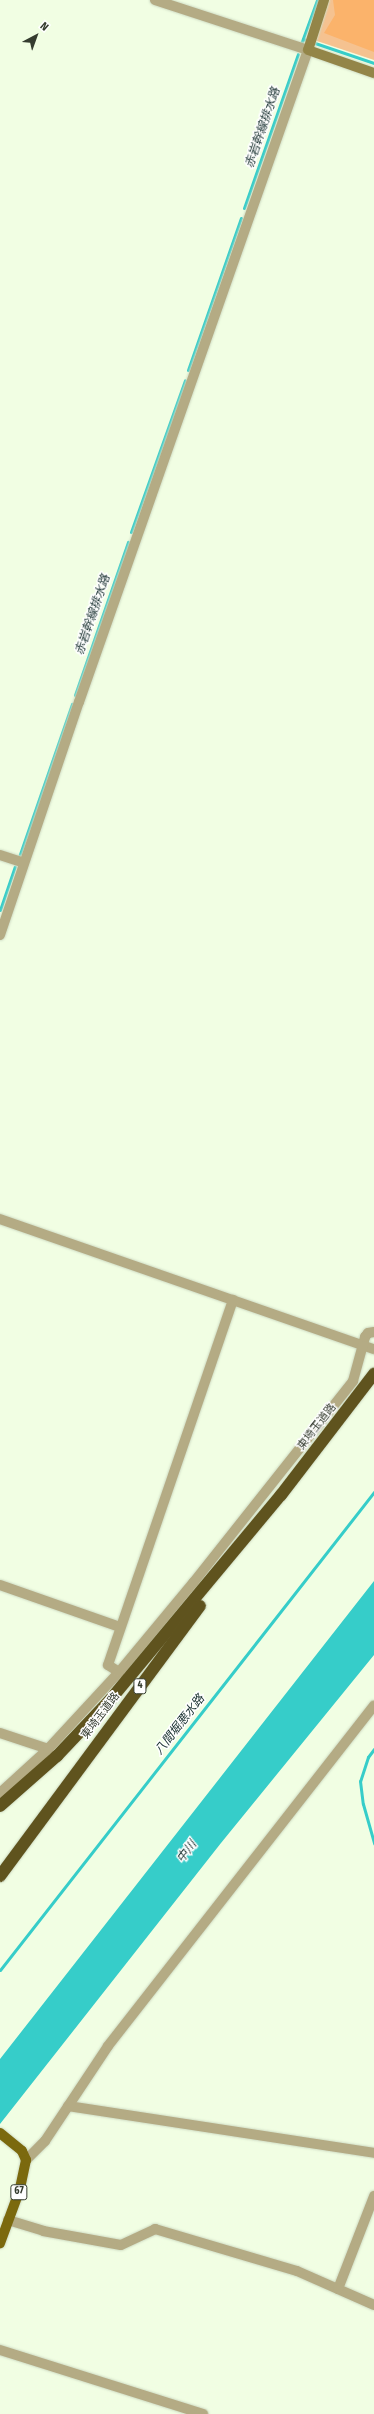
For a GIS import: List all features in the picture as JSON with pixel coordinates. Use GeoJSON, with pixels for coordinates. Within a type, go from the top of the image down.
{"type":"FeatureCollection","features":[{"type":"Feature","properties":{"kind":"highway","name":"東埼玉道路"},"geometry":{"type":"LineString","coordinates":[[0,1876],[281,1496],[374,1374]]}},
{"type":"Feature","properties":{"kind":"highway","name":"東埼玉道路"},"geometry":{"type":"LineString","coordinates":[[0,1806],[57,1756],[110,1700],[281,1496]]}},
{"type":"Feature","properties":{"kind":"main road"},"geometry":{"type":"LineString","coordinates":[[0,2133],[14,2144],[26,2160]]}},
{"type":"Feature","properties":{"kind":"main road","name":"67"},"geometry":{"type":"LineString","coordinates":[[0,2243],[25,2173],[26,2160]]}},
{"type":"Feature","properties":{"kind":"street"},"geometry":{"type":"LineString","coordinates":[[155,0],[374,73]]}},
{"type":"Feature","properties":{"kind":"street"},"geometry":{"type":"LineString","coordinates":[[0,935],[308,50],[324,0]]}},
{"type":"Feature","properties":{"kind":"street"},"geometry":{"type":"LineString","coordinates":[[0,855],[24,863]]}},
{"type":"Feature","properties":{"kind":"street"},"geometry":{"type":"LineString","coordinates":[[0,1219],[374,1349]]}},
{"type":"Feature","properties":{"kind":"street"},"geometry":{"type":"LineString","coordinates":[[119,1672],[108,1664],[233,1300]]}},
{"type":"Feature","properties":{"kind":"street"},"geometry":{"type":"LineString","coordinates":[[0,1793],[48,1749],[119,1672],[193,1584],[353,1381],[362,1345],[368,1333],[374,1332]]}},
{"type":"Feature","properties":{"kind":"street"},"geometry":{"type":"LineString","coordinates":[[0,1585],[120,1627]]}},
{"type":"Feature","properties":{"kind":"street"},"geometry":{"type":"LineString","coordinates":[[26,2160],[45,2141],[108,2046],[374,1705]]}},
{"type":"Feature","properties":{"kind":"street"},"geometry":{"type":"LineString","coordinates":[[0,1733],[48,1749]]}},
{"type":"Feature","properties":{"kind":"street"},"geometry":{"type":"LineString","coordinates":[[68,2106],[374,2153]]}},
{"type":"Feature","properties":{"kind":"street"},"geometry":{"type":"LineString","coordinates":[[338,2289],[374,2196]]}},
{"type":"Feature","properties":{"kind":"street"},"geometry":{"type":"LineString","coordinates":[[8,2220],[43,2231],[120,2245],[155,2229],[297,2271],[374,2305]]}},
{"type":"Feature","properties":{"kind":"street"},"geometry":{"type":"LineString","coordinates":[[0,2350],[202,2414]]}},
{"type":"Feature","properties":{"kind":"shaded area"},"geometry":{"type":"Polygon","coordinates":[[[325,0],[374,0],[374,60],[311,39],[325,0]]]}},
{"type":"Feature","properties":{"kind":"shaded area"},"geometry":{"type":"Polygon","coordinates":[[[333,0],[374,0],[374,52],[324,33],[335,15],[333,0]]]}},
{"type":"Feature","properties":{"kind":"water","name":"中川"},"geometry":{"type":"Polygon","coordinates":[[[374,1581],[374,1655],[221,1843],[0,2124],[0,2059],[374,1581]]]}},
{"type":"Feature","properties":{"kind":"waterway"},"geometry":{"type":"LineString","coordinates":[[301,44],[317,0]]}},
{"type":"Feature","properties":{"kind":"waterway"},"geometry":{"type":"LineString","coordinates":[[303,39],[374,63]]}},
{"type":"Feature","properties":{"kind":"waterway","name":"赤岩幹線排水路"},"geometry":{"type":"LineString","coordinates":[[244,208],[298,54]]}},
{"type":"Feature","properties":{"kind":"waterway","name":"赤岩幹線排水路"},"geometry":{"type":"LineString","coordinates":[[188,370],[241,218]]}},
{"type":"Feature","properties":{"kind":"waterway","name":"赤岩幹線排水路"},"geometry":{"type":"LineString","coordinates":[[131,532],[185,380]]}},
{"type":"Feature","properties":{"kind":"waterway","name":"赤岩幹線排水路"},"geometry":{"type":"LineString","coordinates":[[75,695],[128,542]]}},
{"type":"Feature","properties":{"kind":"waterway","name":"赤岩幹線排水路"},"geometry":{"type":"LineString","coordinates":[[19,857],[72,704]]}},
{"type":"Feature","properties":{"kind":"waterway","name":"赤岩幹線排水路"},"geometry":{"type":"LineString","coordinates":[[0,910],[15,866]]}},
{"type":"Feature","properties":{"kind":"waterway","name":"八間堀悪水路"},"geometry":{"type":"LineString","coordinates":[[0,1970],[374,1492]]}},
{"type":"Feature","properties":{"kind":"waterway"},"geometry":{"type":"LineString","coordinates":[[374,1749],[368,1757],[360,1781],[363,1804],[374,1843]]}}]}
